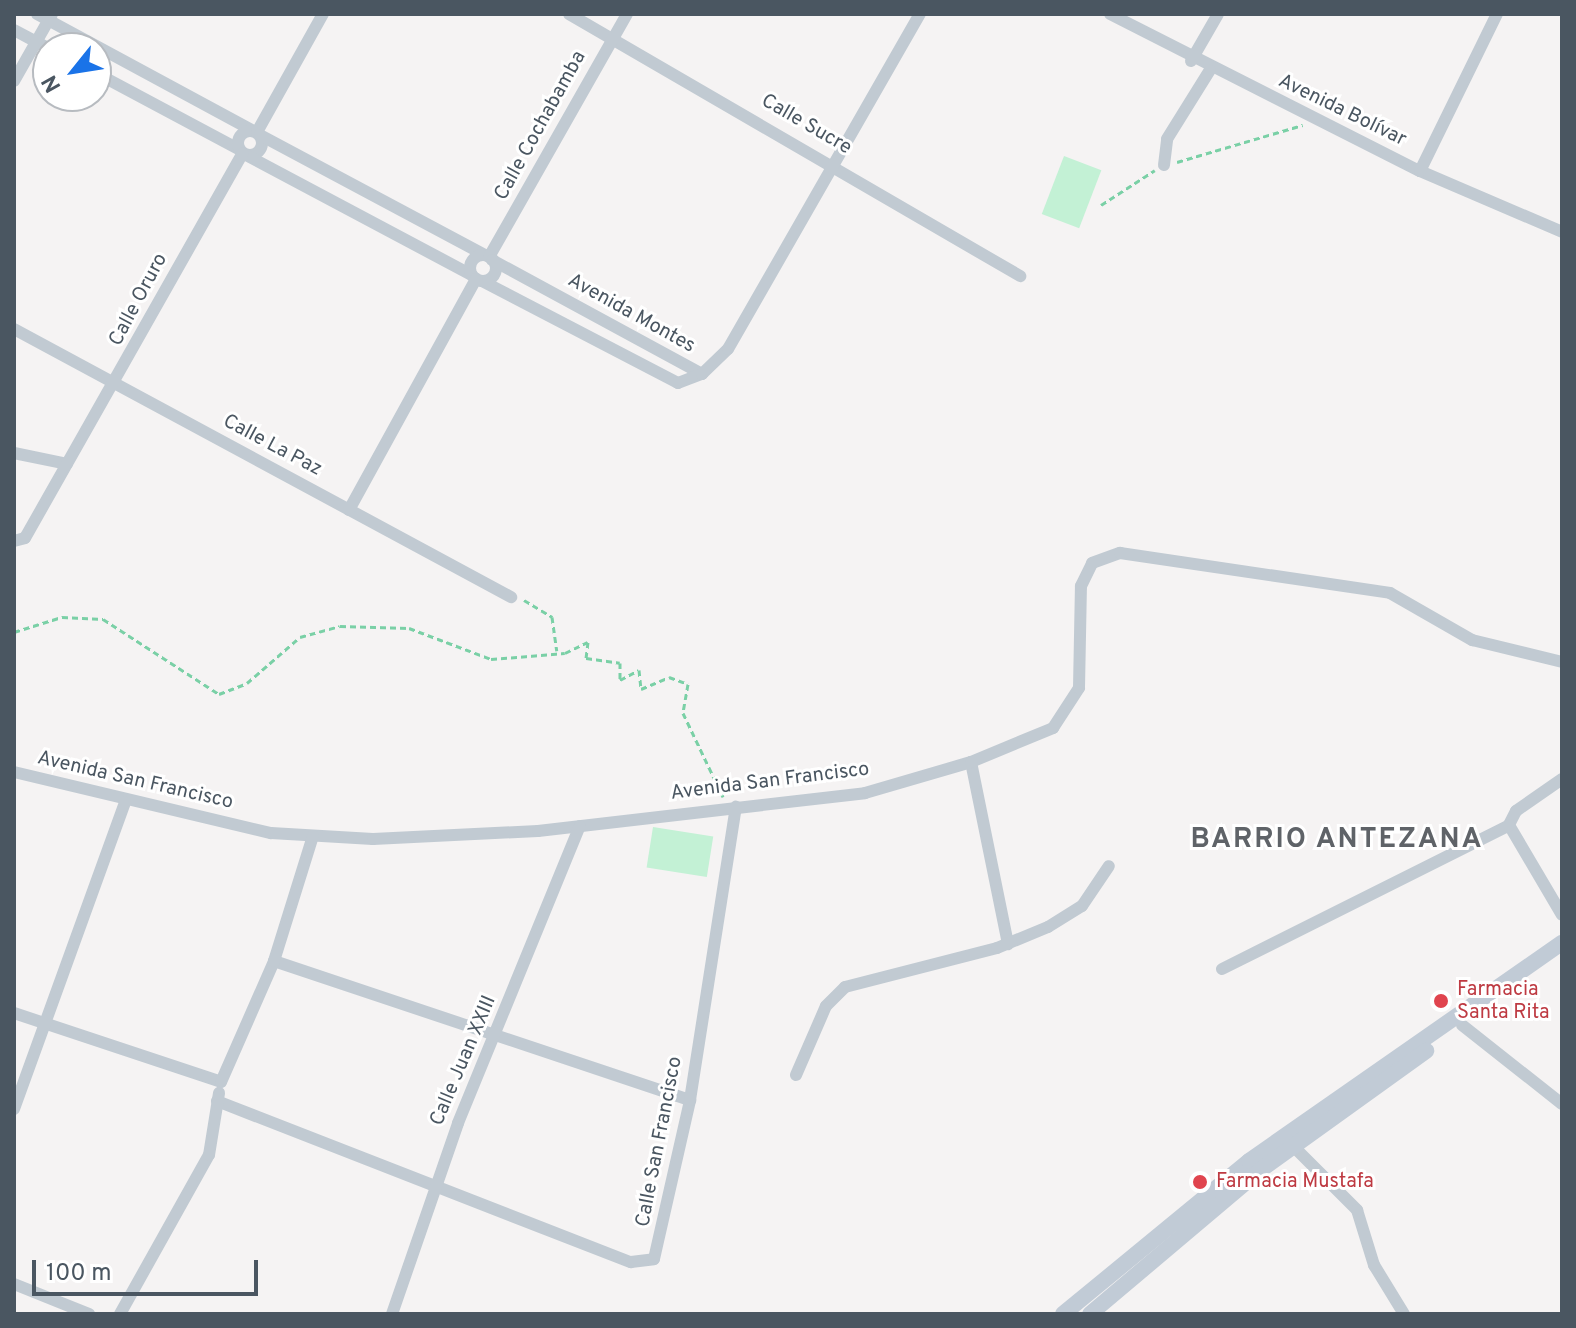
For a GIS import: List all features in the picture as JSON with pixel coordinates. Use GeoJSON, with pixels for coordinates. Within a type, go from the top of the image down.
{"type":"FeatureCollection","features":[{"type":"Feature","properties":{"kind":"main road"},"geometry":{"type":"LineString","coordinates":[[1063,1314],[1249,1161],[1562,943]]}},
{"type":"Feature","properties":{"kind":"main road"},"geometry":{"type":"LineString","coordinates":[[1090,1314],[1293,1146],[1562,956]]}},
{"type":"Feature","properties":{"kind":"street"},"geometry":{"type":"LineString","coordinates":[[257,133],[241,134],[243,152],[260,150],[257,133],[323,14]]}},
{"type":"Feature","properties":{"kind":"street","name":"Calle Sucre"},"geometry":{"type":"LineString","coordinates":[[569,14],[833,163],[1020,276]]}},
{"type":"Feature","properties":{"kind":"street","name":"Calle Cochabamba"},"geometry":{"type":"LineString","coordinates":[[489,257],[627,14]]}},
{"type":"Feature","properties":{"kind":"street"},"geometry":{"type":"LineString","coordinates":[[702,374],[728,349],[920,14]]}},
{"type":"Feature","properties":{"kind":"street","name":"Avenida Bolívar"},"geometry":{"type":"LineString","coordinates":[[1110,14],[1191,61],[1420,171],[1562,232]]}},
{"type":"Feature","properties":{"kind":"street"},"geometry":{"type":"LineString","coordinates":[[1191,61],[1218,14]]}},
{"type":"Feature","properties":{"kind":"street"},"geometry":{"type":"LineString","coordinates":[[1420,171],[1497,14]]}},
{"type":"Feature","properties":{"kind":"street","name":"Avenida Montes"},"geometry":{"type":"LineString","coordinates":[[46,16],[702,374]]}},
{"type":"Feature","properties":{"kind":"street"},"geometry":{"type":"LineString","coordinates":[[14,30],[32,40]]}},
{"type":"Feature","properties":{"kind":"street"},"geometry":{"type":"LineString","coordinates":[[14,81],[32,58]]}},
{"type":"Feature","properties":{"kind":"street"},"geometry":{"type":"LineString","coordinates":[[1164,165],[1167,139],[1210,70]]}},
{"type":"Feature","properties":{"kind":"street","name":"Avenida Montes"},"geometry":{"type":"LineString","coordinates":[[112,82],[678,383],[702,374]]}},
{"type":"Feature","properties":{"kind":"street","name":"Calle Oruro"},"geometry":{"type":"LineString","coordinates":[[14,541],[25,538],[116,384],[243,152]]}},
{"type":"Feature","properties":{"kind":"street"},"geometry":{"type":"LineString","coordinates":[[349,510],[477,278],[495,272],[489,257],[471,262],[477,278]]}},
{"type":"Feature","properties":{"kind":"street","name":"Calle La Paz"},"geometry":{"type":"LineString","coordinates":[[14,329],[511,597]]}},
{"type":"Feature","properties":{"kind":"street"},"geometry":{"type":"LineString","coordinates":[[14,453],[67,464]]}},
{"type":"Feature","properties":{"kind":"street","name":"Avenida San Francisco"},"geometry":{"type":"LineString","coordinates":[[14,772],[125,802],[313,836],[580,826],[865,793],[971,762],[1029,741],[1069,711],[1081,665],[1081,586],[1101,556],[1293,574],[1390,593],[1472,640],[1562,662]]}},
{"type":"Feature","properties":{"kind":"street"},"geometry":{"type":"LineString","coordinates":[[971,762],[1008,944]]}},
{"type":"Feature","properties":{"kind":"street"},"geometry":{"type":"LineString","coordinates":[[1222,969],[1509,825],[1516,811],[1562,779]]}},
{"type":"Feature","properties":{"kind":"street"},"geometry":{"type":"LineString","coordinates":[[14,1109],[125,802]]}},
{"type":"Feature","properties":{"kind":"street","name":"Calle San Francisco"},"geometry":{"type":"LineString","coordinates":[[217,1101],[631,1262],[654,1259],[690,1100],[732,808]]}},
{"type":"Feature","properties":{"kind":"street"},"geometry":{"type":"LineString","coordinates":[[1509,825],[1562,915]]}},
{"type":"Feature","properties":{"kind":"street","name":"Calle Juan XXIII"},"geometry":{"type":"LineString","coordinates":[[392,1314],[436,1186],[580,826]]}},
{"type":"Feature","properties":{"kind":"street"},"geometry":{"type":"LineString","coordinates":[[120,1314],[194,1189],[209,1155],[221,1082],[274,961],[313,836]]}},
{"type":"Feature","properties":{"kind":"street"},"geometry":{"type":"LineString","coordinates":[[796,1075],[826,1006],[845,987],[1008,944],[1082,906],[1109,866]]}},
{"type":"Feature","properties":{"kind":"street"},"geometry":{"type":"LineString","coordinates":[[274,961],[497,1039],[690,1100]]}},
{"type":"Feature","properties":{"kind":"street"},"geometry":{"type":"LineString","coordinates":[[14,1013],[221,1082]]}},
{"type":"Feature","properties":{"kind":"street"},"geometry":{"type":"LineString","coordinates":[[1462,1025],[1562,1104]]}},
{"type":"Feature","properties":{"kind":"street"},"geometry":{"type":"LineString","coordinates":[[1293,1146],[1357,1210],[1374,1265],[1404,1314]]}},
{"type":"Feature","properties":{"kind":"street"},"geometry":{"type":"LineString","coordinates":[[14,1284],[89,1314]]}},
{"type":"Feature","properties":{"kind":"path"},"geometry":{"type":"LineString","coordinates":[[1101,205],[1164,165],[1281,135],[1312,118]]}},
{"type":"Feature","properties":{"kind":"path"},"geometry":{"type":"LineString","coordinates":[[511,597],[552,617],[557,651]]}},
{"type":"Feature","properties":{"kind":"path"},"geometry":{"type":"LineString","coordinates":[[14,632],[62,617],[103,619],[219,694],[247,683],[300,637],[340,626],[409,628],[491,659],[557,651],[588,642],[586,658],[620,663],[620,680],[639,670],[641,689],[669,677],[688,684],[683,713],[732,808]]}},
{"type":"Feature","properties":{"kind":"green space"},"geometry":{"type":"Polygon","coordinates":[[[1064,156],[1101,170],[1079,228],[1042,214],[1064,156]]]}},
{"type":"Feature","properties":{"kind":"green space"},"geometry":{"type":"Polygon","coordinates":[[[653,827],[713,837],[707,877],[647,867],[653,827]]]}},
{"type":"Feature","properties":{"kind":"place","name":"Farmacia Santa Rita"},"geometry":{"type":"Point","coordinates":[1441,1001]}},
{"type":"Feature","properties":{"kind":"place","name":"Farmacia Mustafa"},"geometry":{"type":"Point","coordinates":[1200,1182]}},
{"type":"Feature","properties":{"kind":"district","name":"BARRIO ANTEZANA"},"geometry":{"type":"Point","coordinates":[1337,840]}}]}
